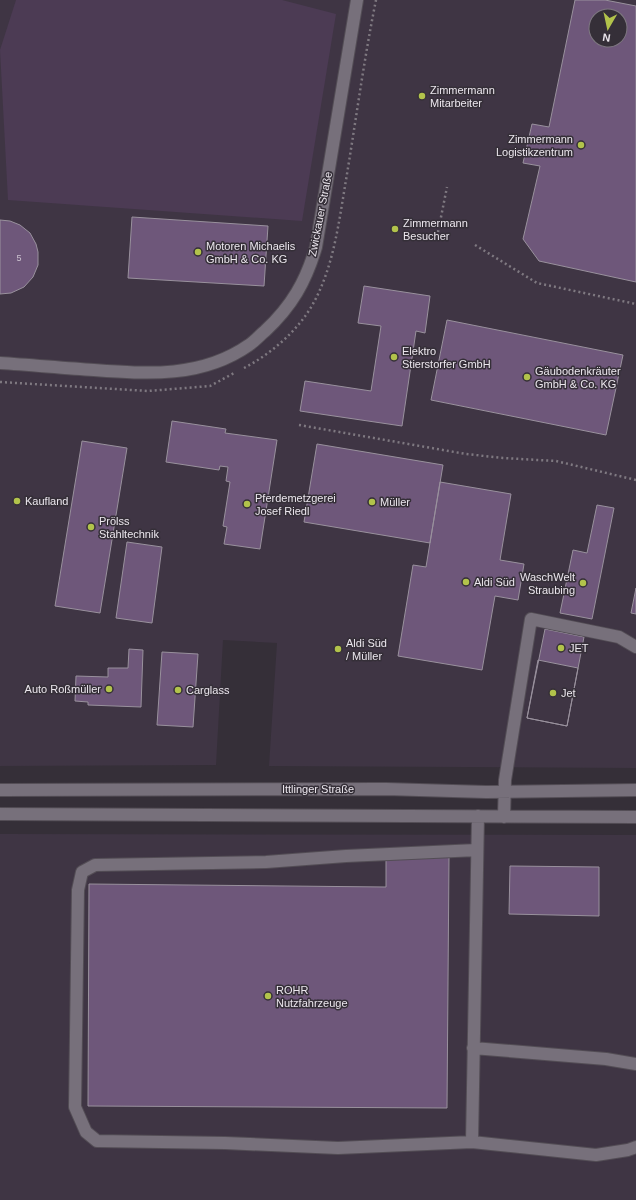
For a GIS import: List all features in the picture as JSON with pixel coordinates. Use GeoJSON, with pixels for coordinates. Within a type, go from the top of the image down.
{"type":"FeatureCollection","features":[{"type":"Feature","properties":{"kind":"street","name":"Zwickauer Straße"},"geometry":{"type":"LineString","coordinates":[[0,363],[139,374],[169,373],[199,368],[223,360],[250,345],[279,318],[295,297],[305,280],[316,247],[357,0]]}},
{"type":"Feature","properties":{"kind":"street"},"geometry":{"type":"LineString","coordinates":[[504,817],[508,760],[531,619],[619,637],[636,647]]}},
{"type":"Feature","properties":{"kind":"street","name":"Ittlinger Straße"},"geometry":{"type":"LineString","coordinates":[[0,790],[636,790]]}},
{"type":"Feature","properties":{"kind":"street"},"geometry":{"type":"LineString","coordinates":[[0,814],[636,817]]}},
{"type":"Feature","properties":{"kind":"street"},"geometry":{"type":"LineString","coordinates":[[472,1142],[478,816]]}},
{"type":"Feature","properties":{"kind":"street"},"geometry":{"type":"LineString","coordinates":[[477,850],[346,856],[266,862],[95,865],[82,872],[78,890],[75,1106],[86,1132],[97,1141],[225,1143],[338,1148],[472,1142],[596,1154],[628,1150],[636,1146]]}},
{"type":"Feature","properties":{"kind":"street"},"geometry":{"type":"LineString","coordinates":[[473,1048],[606,1059],[636,1064]]}},
{"type":"Feature","properties":{"kind":"path"},"geometry":{"type":"LineString","coordinates":[[0,382],[148,391],[210,386],[260,360],[284,338],[304,316],[313,303],[330,263],[340,218],[376,0]]}},
{"type":"Feature","properties":{"kind":"path"},"geometry":{"type":"LineString","coordinates":[[437,237],[447,187]]}},
{"type":"Feature","properties":{"kind":"path"},"geometry":{"type":"LineString","coordinates":[[475,245],[537,283],[636,304]]}},
{"type":"Feature","properties":{"kind":"path"},"geometry":{"type":"LineString","coordinates":[[299,425],[466,454],[556,461],[636,480]]}},
{"type":"Feature","properties":{"kind":"shaded area"},"geometry":{"type":"Polygon","coordinates":[[[0,0],[636,0],[636,768],[269,766],[277,643],[223,640],[216,765],[0,766],[0,0]]]}},
{"type":"Feature","properties":{"kind":"shaded area"},"geometry":{"type":"Polygon","coordinates":[[[16,0],[282,0],[336,14],[302,221],[8,200],[0,50],[16,0]]]}},
{"type":"Feature","properties":{"kind":"shaded area"},"geometry":{"type":"Polygon","coordinates":[[[0,834],[636,835],[636,1200],[0,1200],[0,834]]]}},
{"type":"Feature","properties":{"kind":"building","name":"Zimmermann Logistikzentrum"},"geometry":{"type":"Polygon","coordinates":[[[575,0],[605,0],[636,6],[636,282],[539,261],[523,239],[540,166],[523,163],[532,124],[549,127],[575,0]]]}},
{"type":"Feature","properties":{"kind":"building","name":"Motoren Michaelis GmbH & Co. KG"},"geometry":{"type":"Polygon","coordinates":[[[132,217],[268,226],[264,286],[128,278],[132,217]]]}},
{"type":"Feature","properties":{"kind":"building"},"geometry":{"type":"Polygon","coordinates":[[[0,220],[10,221],[20,225],[30,233],[36,244],[38,252],[38,265],[33,277],[24,287],[11,293],[0,294],[0,220]]]}},
{"type":"Feature","properties":{"kind":"building","name":"Elektro Stierstorfer GmbH"},"geometry":{"type":"Polygon","coordinates":[[[364,286],[430,296],[425,333],[416,331],[402,426],[300,411],[305,381],[371,391],[381,326],[358,323],[364,286]]]}},
{"type":"Feature","properties":{"kind":"building","name":"Gäubodenkräuter GmbH & Co. KG"},"geometry":{"type":"Polygon","coordinates":[[[447,320],[623,355],[606,435],[431,400],[447,320]]]}},
{"type":"Feature","properties":{"kind":"building","name":"Pferdemetzgerei Josef Riedl"},"geometry":{"type":"Polygon","coordinates":[[[172,421],[226,429],[225,433],[277,440],[260,549],[224,544],[227,527],[223,526],[230,482],[226,481],[228,467],[220,466],[219,470],[166,462],[172,421]]]}},
{"type":"Feature","properties":{"kind":"building","name":"Prölss Stahltechnik"},"geometry":{"type":"Polygon","coordinates":[[[82,441],[127,448],[100,613],[55,606],[82,441]]]}},
{"type":"Feature","properties":{"kind":"building","name":"Müller"},"geometry":{"type":"Polygon","coordinates":[[[317,444],[443,465],[430,543],[304,522],[317,444]]]}},
{"type":"Feature","properties":{"kind":"building","name":"Aldi Süd"},"geometry":{"type":"Polygon","coordinates":[[[440,482],[511,494],[500,560],[524,564],[518,600],[495,596],[482,670],[398,656],[413,565],[426,567],[440,482]]]}},
{"type":"Feature","properties":{"kind":"building","name":"WaschWelt Straubing"},"geometry":{"type":"Polygon","coordinates":[[[597,505],[614,508],[592,619],[560,613],[573,550],[587,553],[597,505]]]}},
{"type":"Feature","properties":{"kind":"building"},"geometry":{"type":"Polygon","coordinates":[[[127,542],[162,547],[152,623],[116,618],[127,542]]]}},
{"type":"Feature","properties":{"kind":"building"},"geometry":{"type":"Polygon","coordinates":[[[636,588],[636,614],[631,613],[636,588]]]}},
{"type":"Feature","properties":{"kind":"building","name":"Jet"},"geometry":{"type":"Polygon","coordinates":[[[545,629],[584,637],[567,726],[527,718],[545,629]]]}},
{"type":"Feature","properties":{"kind":"building","name":"Auto Roßmüller"},"geometry":{"type":"Polygon","coordinates":[[[129,649],[143,650],[141,707],[88,705],[88,702],[75,701],[76,676],[108,677],[108,668],[128,668],[129,649]]]}},
{"type":"Feature","properties":{"kind":"building","name":"Carglass"},"geometry":{"type":"Polygon","coordinates":[[[162,652],[198,654],[193,727],[157,725],[162,652]]]}},
{"type":"Feature","properties":{"kind":"building","name":"Jet"},"geometry":{"type":"Polygon","coordinates":[[[538,660],[578,668],[567,726],[527,718],[538,660]]]}},
{"type":"Feature","properties":{"kind":"building","name":"ROHR Nutzfahrzeuge"},"geometry":{"type":"Polygon","coordinates":[[[386,857],[449,857],[447,1108],[88,1106],[89,884],[386,887],[386,857]]]}},
{"type":"Feature","properties":{"kind":"building"},"geometry":{"type":"Polygon","coordinates":[[[510,866],[599,867],[599,916],[509,914],[510,866]]]}},
{"type":"Feature","properties":{"kind":"place","name":"Zimmermann Mitarbeiter"},"geometry":{"type":"Point","coordinates":[422,96]}},
{"type":"Feature","properties":{"kind":"place","name":"Zimmermann Logistikzentrum"},"geometry":{"type":"Point","coordinates":[581,145]}},
{"type":"Feature","properties":{"kind":"place","name":"Zimmermann Besucher"},"geometry":{"type":"Point","coordinates":[395,229]}},
{"type":"Feature","properties":{"kind":"place","name":"Motoren Michaelis GmbH & Co. KG"},"geometry":{"type":"Point","coordinates":[198,252]}},
{"type":"Feature","properties":{"kind":"place","name":"Elektro Stierstorfer GmbH"},"geometry":{"type":"Point","coordinates":[394,357]}},
{"type":"Feature","properties":{"kind":"place","name":"Gäubodenkräuter GmbH & Co. KG"},"geometry":{"type":"Point","coordinates":[527,377]}},
{"type":"Feature","properties":{"kind":"place","name":"Kaufland"},"geometry":{"type":"Point","coordinates":[17,501]}},
{"type":"Feature","properties":{"kind":"place","name":"Müller"},"geometry":{"type":"Point","coordinates":[372,502]}},
{"type":"Feature","properties":{"kind":"place","name":"Pferdemetzgerei Josef Riedl"},"geometry":{"type":"Point","coordinates":[247,504]}},
{"type":"Feature","properties":{"kind":"place","name":"Prölss Stahltechnik"},"geometry":{"type":"Point","coordinates":[91,527]}},
{"type":"Feature","properties":{"kind":"place","name":"Aldi Süd"},"geometry":{"type":"Point","coordinates":[466,582]}},
{"type":"Feature","properties":{"kind":"place","name":"WaschWelt Straubing"},"geometry":{"type":"Point","coordinates":[583,583]}},
{"type":"Feature","properties":{"kind":"place","name":"JET"},"geometry":{"type":"Point","coordinates":[561,648]}},
{"type":"Feature","properties":{"kind":"place","name":"Aldi Süd / Müller"},"geometry":{"type":"Point","coordinates":[338,649]}},
{"type":"Feature","properties":{"kind":"place","name":"Auto Roßmüller"},"geometry":{"type":"Point","coordinates":[109,689]}},
{"type":"Feature","properties":{"kind":"place","name":"Carglass"},"geometry":{"type":"Point","coordinates":[178,690]}},
{"type":"Feature","properties":{"kind":"place","name":"Jet"},"geometry":{"type":"Point","coordinates":[553,693]}},
{"type":"Feature","properties":{"kind":"place","name":"ROHR Nutzfahrzeuge"},"geometry":{"type":"Point","coordinates":[268,996]}}]}
